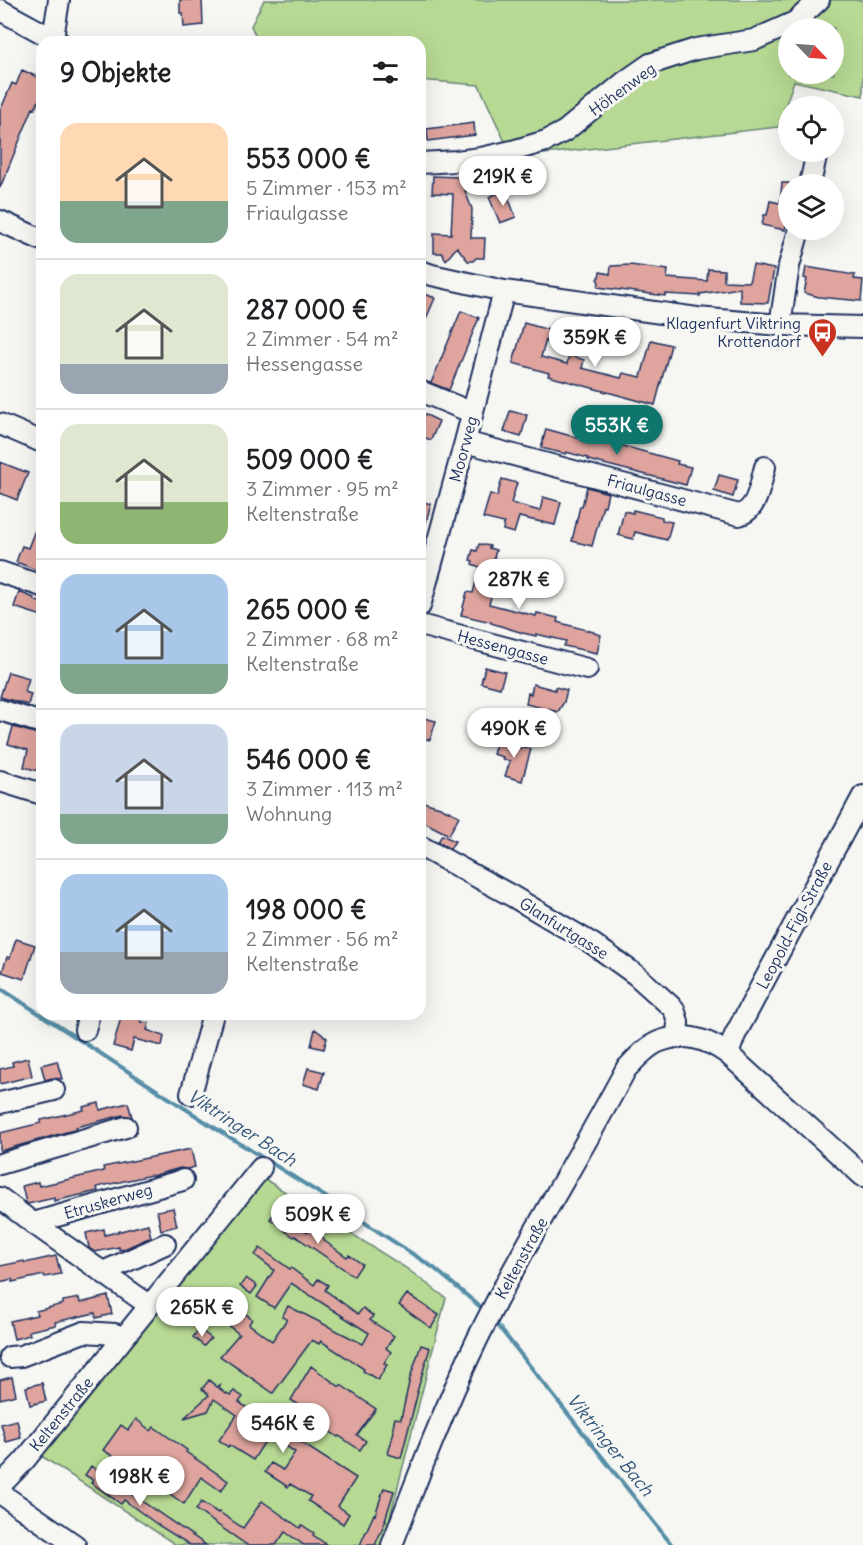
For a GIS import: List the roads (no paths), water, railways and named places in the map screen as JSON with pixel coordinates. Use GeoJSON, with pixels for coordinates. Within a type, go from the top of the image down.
{"type":"FeatureCollection","features":[{"type":"Feature","properties":{"kind":"street"},"geometry":{"type":"LineString","coordinates":[[56,36],[59,0]]}},
{"type":"Feature","properties":{"kind":"street","name":"Höhenweg"},"geometry":{"type":"LineString","coordinates":[[426,163],[481,158],[546,141],[565,131],[650,64],[696,49],[753,40],[795,22],[819,0]]}},
{"type":"Feature","properties":{"kind":"street"},"geometry":{"type":"LineString","coordinates":[[0,10],[49,36]]}},
{"type":"Feature","properties":{"kind":"street"},"geometry":{"type":"LineString","coordinates":[[0,220],[36,237]]}},
{"type":"Feature","properties":{"kind":"street"},"geometry":{"type":"LineString","coordinates":[[780,325],[789,266],[796,240]]}},
{"type":"Feature","properties":{"kind":"street"},"geometry":{"type":"LineString","coordinates":[[426,273],[504,291],[697,318],[780,325],[863,327]]}},
{"type":"Feature","properties":{"kind":"street","name":"Moorweg"},"geometry":{"type":"LineString","coordinates":[[426,584],[504,291]]}},
{"type":"Feature","properties":{"kind":"street"},"geometry":{"type":"LineString","coordinates":[[426,393],[473,413]]}},
{"type":"Feature","properties":{"kind":"street"},"geometry":{"type":"LineString","coordinates":[[0,424],[36,439]]}},
{"type":"Feature","properties":{"kind":"street","name":"Friaulgasse"},"geometry":{"type":"LineString","coordinates":[[465,442],[739,515],[747,513],[753,505],[765,467]]}},
{"type":"Feature","properties":{"kind":"street"},"geometry":{"type":"LineString","coordinates":[[0,572],[36,584]]}},
{"type":"Feature","properties":{"kind":"street","name":"Hessengasse"},"geometry":{"type":"LineString","coordinates":[[426,627],[587,669]]}},
{"type":"Feature","properties":{"kind":"street"},"geometry":{"type":"LineString","coordinates":[[0,710],[36,721]]}},
{"type":"Feature","properties":{"kind":"street"},"geometry":{"type":"LineString","coordinates":[[0,781],[36,792]]}},
{"type":"Feature","properties":{"kind":"street","name":"Leopold-Figl-Straße"},"geometry":{"type":"LineString","coordinates":[[721,1049],[735,1035],[863,796]]}},
{"type":"Feature","properties":{"kind":"street","name":"Glanfurtgasse"},"geometry":{"type":"LineString","coordinates":[[426,849],[583,938],[636,975],[674,1009],[678,1022],[677,1037]]}},
{"type":"Feature","properties":{"kind":"street"},"geometry":{"type":"LineString","coordinates":[[190,1094],[211,1020]]}},
{"type":"Feature","properties":{"kind":"street"},"geometry":{"type":"LineString","coordinates":[[677,1037],[692,1037],[721,1049],[863,1176]]}},
{"type":"Feature","properties":{"kind":"street","name":"Keltenstraße"},"geometry":{"type":"LineString","coordinates":[[392,1545],[423,1463],[477,1340],[508,1279],[626,1069],[657,1042],[677,1037]]}},
{"type":"Feature","properties":{"kind":"street"},"geometry":{"type":"LineString","coordinates":[[0,1103],[54,1090]]}},
{"type":"Feature","properties":{"kind":"street"},"geometry":{"type":"LineString","coordinates":[[0,1164],[126,1128]]}},
{"type":"Feature","properties":{"kind":"street","name":"Keltenstraße"},"geometry":{"type":"LineString","coordinates":[[0,1486],[24,1461],[261,1168]]}},
{"type":"Feature","properties":{"kind":"street","name":"Etruskerweg"},"geometry":{"type":"LineString","coordinates":[[33,1223],[183,1179]]}},
{"type":"Feature","properties":{"kind":"street","name":"Etruskerweg"},"geometry":{"type":"LineString","coordinates":[[0,1198],[149,1305]]}},
{"type":"Feature","properties":{"kind":"street"},"geometry":{"type":"LineString","coordinates":[[103,1272],[165,1244]]}},
{"type":"Feature","properties":{"kind":"street"},"geometry":{"type":"LineString","coordinates":[[10,1357],[21,1356],[84,1332],[115,1334],[121,1340]]}},
{"type":"Feature","properties":{"kind":"street"},"geometry":{"type":"LineString","coordinates":[[0,1493],[75,1545]]}},
{"type":"Feature","properties":{"kind":"waterway","name":"Viktringer Bach"},"geometry":{"type":"LineString","coordinates":[[0,988],[36,1011]]}},
{"type":"Feature","properties":{"kind":"waterway","name":"Viktringer Bach"},"geometry":{"type":"LineString","coordinates":[[49,1020],[434,1268],[484,1310]]}},
{"type":"Feature","properties":{"kind":"waterway","name":"Viktringer Bach"},"geometry":{"type":"LineString","coordinates":[[495,1322],[672,1545]]}},
{"type":"Feature","properties":{"kind":"place","name":"Klagenfurt Viktring Krottendorf"},"geometry":{"type":"Point","coordinates":[822,358]}}]}
